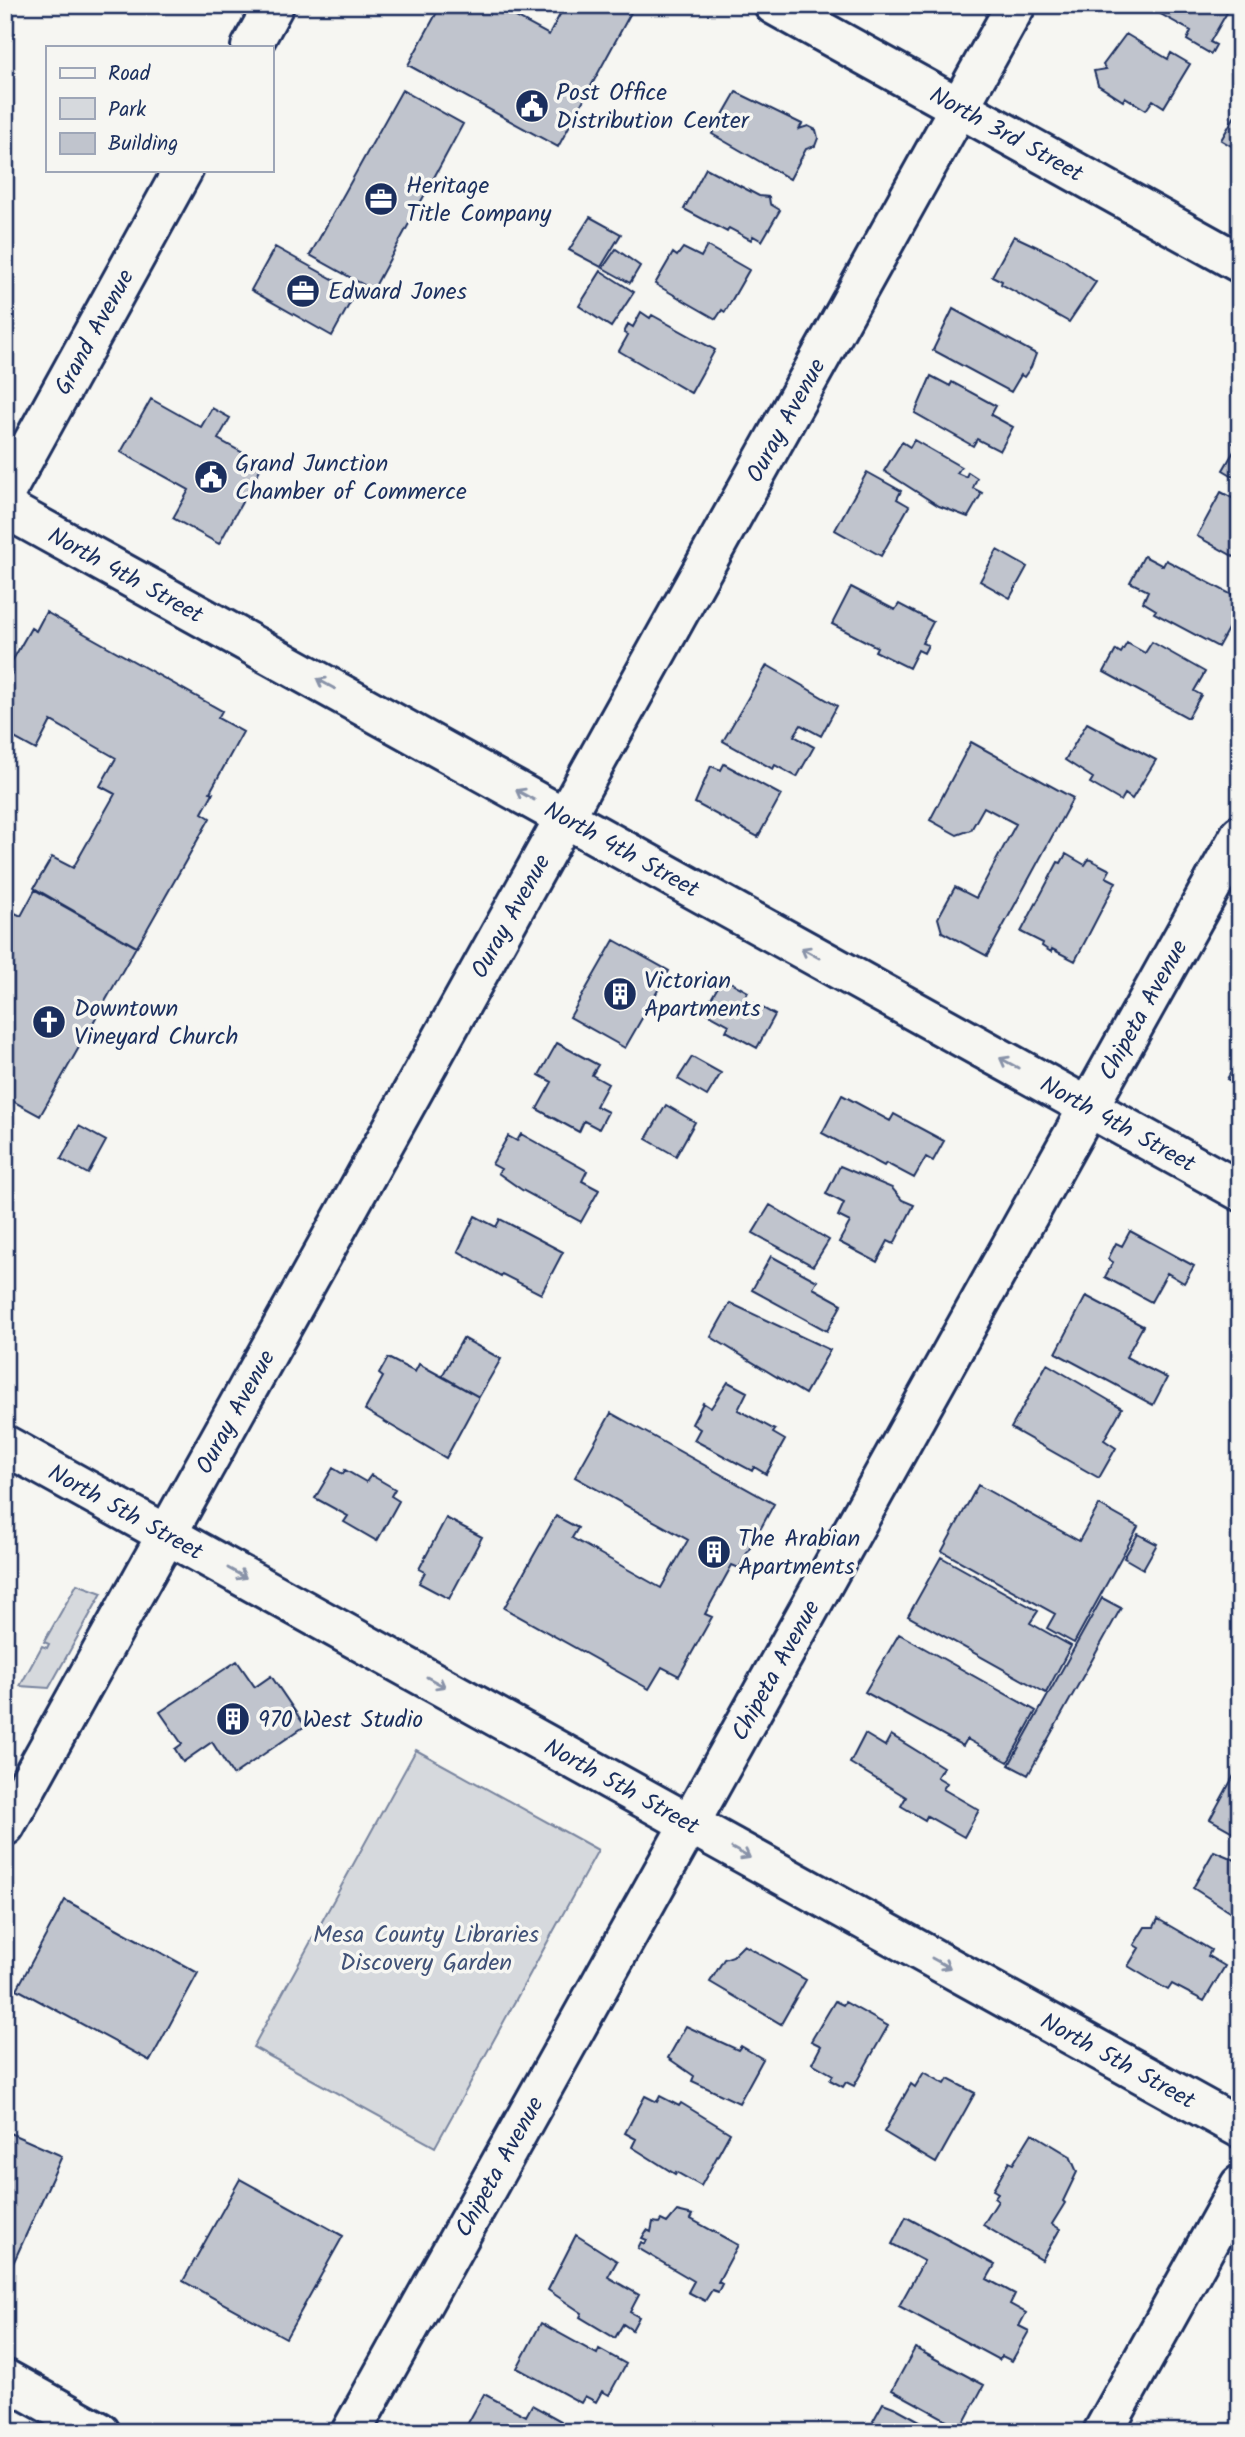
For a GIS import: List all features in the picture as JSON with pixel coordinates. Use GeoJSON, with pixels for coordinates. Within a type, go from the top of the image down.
{"type":"FeatureCollection","features":[{"type":"Feature","properties":{"kind":"street"},"geometry":{"type":"LineString","coordinates":[[252,46],[274,5]]}},
{"type":"Feature","properties":{"kind":"street","name":"North 3rd Street"},"geometry":{"type":"LineString","coordinates":[[774,5],[1240,263]]}},
{"type":"Feature","properties":{"kind":"street","name":"Ouray Avenue"},"geometry":{"type":"LineString","coordinates":[[5,1826],[1016,5]]}},
{"type":"Feature","properties":{"kind":"street","name":"Grand Avenue"},"geometry":{"type":"LineString","coordinates":[[5,493],[182,172]]}},
{"type":"Feature","properties":{"kind":"street","name":"North 4th Street"},"geometry":{"type":"LineString","coordinates":[[5,508],[1240,1191]]}},
{"type":"Feature","properties":{"kind":"street","name":"Chipeta Avenue"},"geometry":{"type":"LineString","coordinates":[[352,2432],[1240,835]]}},
{"type":"Feature","properties":{"kind":"street","name":"North 5th Street"},"geometry":{"type":"LineString","coordinates":[[5,1445],[1240,2129]]}},
{"type":"Feature","properties":{"kind":"street"},"geometry":{"type":"LineString","coordinates":[[1103,2432],[1240,2185]]}},
{"type":"Feature","properties":{"kind":"street"},"geometry":{"type":"LineString","coordinates":[[5,2379],[100,2432]]}},
{"type":"Feature","properties":{"kind":"green space"},"geometry":{"type":"Polygon","coordinates":[[[77,1584],[102,1593],[49,1688],[20,1686],[42,1646],[47,1648],[49,1644],[44,1642],[77,1584]]]}},
{"type":"Feature","properties":{"kind":"green space","name":"Mesa County Libraries Discovery Garden"},"geometry":{"type":"Polygon","coordinates":[[[416,1750],[598,1850],[435,2147],[253,2047],[416,1750]]]}},
{"type":"Feature","properties":{"kind":"building","name":"Post Office Distribution Center"},"geometry":{"type":"Polygon","coordinates":[[[441,5],[494,5],[549,35],[565,5],[634,7],[558,147],[408,65],[441,5]]]}},
{"type":"Feature","properties":{"kind":"building"},"geometry":{"type":"Polygon","coordinates":[[[1159,5],[1222,5],[1229,9],[1210,42],[1216,45],[1211,54],[1187,40],[1191,31],[1155,11],[1159,5]]]}},
{"type":"Feature","properties":{"kind":"building"},"geometry":{"type":"Polygon","coordinates":[[[1126,34],[1168,59],[1171,53],[1190,64],[1164,107],[1153,100],[1146,110],[1125,97],[1123,101],[1098,85],[1094,71],[1106,69],[1103,65],[1126,34]]]}},
{"type":"Feature","properties":{"kind":"building","name":"Heritage Title Company"},"geometry":{"type":"Polygon","coordinates":[[[402,90],[463,124],[373,290],[310,255],[402,90]]]}},
{"type":"Feature","properties":{"kind":"building"},"geometry":{"type":"Polygon","coordinates":[[[736,92],[802,124],[799,129],[808,126],[816,130],[818,138],[815,146],[806,149],[790,179],[712,134],[736,92]]]}},
{"type":"Feature","properties":{"kind":"building"},"geometry":{"type":"Polygon","coordinates":[[[1240,107],[1240,151],[1221,140],[1240,107]]]}},
{"type":"Feature","properties":{"kind":"building"},"geometry":{"type":"Polygon","coordinates":[[[706,168],[759,196],[769,197],[770,204],[780,210],[762,241],[753,236],[751,240],[729,228],[727,232],[684,209],[706,168]]]}},
{"type":"Feature","properties":{"kind":"building"},"geometry":{"type":"Polygon","coordinates":[[[590,217],[621,234],[601,267],[569,250],[590,217]]]}},
{"type":"Feature","properties":{"kind":"building"},"geometry":{"type":"Polygon","coordinates":[[[1014,236],[1063,259],[1096,282],[1069,322],[1001,284],[1002,281],[992,276],[1014,236]]]}},
{"type":"Feature","properties":{"kind":"building"},"geometry":{"type":"Polygon","coordinates":[[[707,246],[749,270],[725,312],[722,310],[716,319],[655,284],[673,253],[677,256],[683,248],[701,257],[707,246]]]}},
{"type":"Feature","properties":{"kind":"building","name":"Edward Jones"},"geometry":{"type":"Polygon","coordinates":[[[275,247],[356,292],[332,336],[251,290],[275,247]]]}},
{"type":"Feature","properties":{"kind":"building"},"geometry":{"type":"Polygon","coordinates":[[[616,249],[640,266],[630,283],[603,268],[616,249]]]}},
{"type":"Feature","properties":{"kind":"building"},"geometry":{"type":"Polygon","coordinates":[[[601,271],[634,292],[611,327],[579,306],[601,271]]]}},
{"type":"Feature","properties":{"kind":"building"},"geometry":{"type":"Polygon","coordinates":[[[953,309],[1036,354],[1031,367],[1024,377],[1021,375],[1011,392],[933,350],[953,309]]]}},
{"type":"Feature","properties":{"kind":"building"},"geometry":{"type":"Polygon","coordinates":[[[641,312],[650,318],[652,315],[715,350],[691,393],[619,351],[628,335],[624,333],[628,324],[633,327],[641,312]]]}},
{"type":"Feature","properties":{"kind":"building"},"geometry":{"type":"Polygon","coordinates":[[[931,376],[950,386],[952,382],[996,406],[991,415],[1013,427],[1000,451],[977,439],[973,446],[915,413],[931,376]]]}},
{"type":"Feature","properties":{"kind":"building","name":"Grand Junction Chamber of Commerce"},"geometry":{"type":"Polygon","coordinates":[[[151,399],[201,427],[212,408],[230,418],[218,439],[263,464],[219,544],[173,518],[189,490],[121,452],[151,399]]]}},
{"type":"Feature","properties":{"kind":"building"},"geometry":{"type":"Polygon","coordinates":[[[1238,435],[1240,480],[1223,470],[1237,446],[1233,443],[1238,435]]]}},
{"type":"Feature","properties":{"kind":"building"},"geometry":{"type":"Polygon","coordinates":[[[914,440],[961,467],[957,473],[966,477],[968,472],[977,478],[973,488],[982,493],[968,517],[939,506],[884,471],[902,442],[910,447],[914,440]]]}},
{"type":"Feature","properties":{"kind":"building"},"geometry":{"type":"Polygon","coordinates":[[[867,472],[901,491],[897,499],[909,506],[881,556],[835,530],[867,472]]]}},
{"type":"Feature","properties":{"kind":"building"},"geometry":{"type":"Polygon","coordinates":[[[1221,492],[1240,502],[1240,560],[1197,536],[1221,492]]]}},
{"type":"Feature","properties":{"kind":"building"},"geometry":{"type":"Polygon","coordinates":[[[997,550],[1027,567],[1010,598],[980,581],[997,550]]]}},
{"type":"Feature","properties":{"kind":"building"},"geometry":{"type":"Polygon","coordinates":[[[1144,556],[1163,566],[1166,560],[1240,599],[1240,607],[1218,647],[1154,613],[1156,610],[1143,602],[1148,591],[1130,582],[1144,556]]]}},
{"type":"Feature","properties":{"kind":"building"},"geometry":{"type":"Polygon","coordinates":[[[851,587],[895,610],[899,604],[933,622],[922,643],[928,645],[924,653],[918,650],[909,668],[875,651],[877,647],[832,624],[851,587]]]}},
{"type":"Feature","properties":{"kind":"building"},"geometry":{"type":"Polygon","coordinates":[[[46,612],[222,711],[218,718],[243,732],[210,792],[213,793],[202,813],[210,818],[137,947],[34,888],[52,857],[73,868],[115,794],[100,786],[116,758],[51,721],[36,750],[5,733],[5,685],[12,673],[7,670],[31,628],[36,631],[46,612]]]}},
{"type":"Feature","properties":{"kind":"building"},"geometry":{"type":"Polygon","coordinates":[[[1152,642],[1205,672],[1194,691],[1201,695],[1188,718],[1104,672],[1116,650],[1121,653],[1127,643],[1145,653],[1152,642]]]}},
{"type":"Feature","properties":{"kind":"building"},"geometry":{"type":"Polygon","coordinates":[[[767,665],[837,706],[821,736],[801,725],[794,736],[814,747],[797,777],[775,765],[773,769],[723,741],[767,665]]]}},
{"type":"Feature","properties":{"kind":"building"},"geometry":{"type":"Polygon","coordinates":[[[1087,723],[1156,760],[1132,799],[1125,794],[1121,801],[1090,783],[1093,778],[1065,760],[1087,723]]]}},
{"type":"Feature","properties":{"kind":"building"},"geometry":{"type":"Polygon","coordinates":[[[971,742],[1073,798],[987,956],[942,932],[938,918],[955,887],[976,898],[1016,824],[984,807],[971,830],[957,835],[930,820],[971,742]]]}},
{"type":"Feature","properties":{"kind":"building"},"geometry":{"type":"Polygon","coordinates":[[[724,764],[781,795],[758,837],[695,803],[711,766],[721,770],[724,764]]]}},
{"type":"Feature","properties":{"kind":"building"},"geometry":{"type":"Polygon","coordinates":[[[1066,854],[1085,865],[1089,859],[1110,870],[1106,877],[1116,882],[1075,961],[1052,949],[1051,952],[1042,946],[1043,943],[1021,932],[1058,862],[1061,863],[1066,854]]]}},
{"type":"Feature","properties":{"kind":"building","name":"Downtown Vineyard Church"},"geometry":{"type":"Polygon","coordinates":[[[35,890],[136,947],[40,1116],[5,1097],[5,908],[21,916],[35,890]]]}},
{"type":"Feature","properties":{"kind":"building","name":"Victorian Apartments"},"geometry":{"type":"Polygon","coordinates":[[[614,940],[669,971],[625,1048],[570,1017],[614,940]]]}},
{"type":"Feature","properties":{"kind":"building"},"geometry":{"type":"Polygon","coordinates":[[[723,978],[748,992],[745,998],[775,1015],[757,1048],[726,1031],[729,1025],[704,1011],[723,978]]]}},
{"type":"Feature","properties":{"kind":"building"},"geometry":{"type":"Polygon","coordinates":[[[557,1043],[598,1065],[592,1075],[608,1084],[596,1106],[608,1112],[599,1129],[584,1121],[579,1132],[537,1109],[552,1082],[539,1075],[557,1043]]]}},
{"type":"Feature","properties":{"kind":"building"},"geometry":{"type":"Polygon","coordinates":[[[1240,1056],[1240,1086],[1227,1079],[1240,1056]]]}},
{"type":"Feature","properties":{"kind":"building"},"geometry":{"type":"Polygon","coordinates":[[[692,1057],[721,1073],[707,1096],[678,1079],[692,1057]]]}},
{"type":"Feature","properties":{"kind":"building"},"geometry":{"type":"Polygon","coordinates":[[[842,1095],[890,1121],[894,1114],[944,1141],[933,1161],[926,1157],[914,1178],[886,1163],[884,1166],[822,1133],[842,1095]]]}},
{"type":"Feature","properties":{"kind":"building"},"geometry":{"type":"Polygon","coordinates":[[[666,1105],[695,1122],[676,1156],[646,1139],[666,1105]]]}},
{"type":"Feature","properties":{"kind":"building"},"geometry":{"type":"Polygon","coordinates":[[[79,1126],[106,1141],[88,1174],[61,1159],[79,1126]]]}},
{"type":"Feature","properties":{"kind":"building"},"geometry":{"type":"Polygon","coordinates":[[[521,1134],[587,1171],[582,1181],[599,1190],[581,1222],[522,1190],[498,1173],[501,1169],[492,1164],[508,1136],[517,1141],[521,1134]]]}},
{"type":"Feature","properties":{"kind":"building"},"geometry":{"type":"Polygon","coordinates":[[[840,1166],[892,1188],[902,1200],[914,1205],[894,1244],[888,1241],[877,1262],[839,1242],[850,1222],[838,1216],[844,1203],[826,1194],[840,1166]]]}},
{"type":"Feature","properties":{"kind":"building"},"geometry":{"type":"Polygon","coordinates":[[[770,1205],[829,1240],[813,1266],[753,1233],[770,1205]]]}},
{"type":"Feature","properties":{"kind":"building"},"geometry":{"type":"Polygon","coordinates":[[[475,1216],[496,1227],[500,1219],[563,1252],[541,1294],[502,1274],[501,1276],[458,1251],[475,1216]]]}},
{"type":"Feature","properties":{"kind":"building"},"geometry":{"type":"Polygon","coordinates":[[[1130,1231],[1194,1266],[1184,1283],[1167,1273],[1151,1302],[1105,1277],[1113,1262],[1108,1259],[1116,1243],[1122,1246],[1130,1231]]]}},
{"type":"Feature","properties":{"kind":"building"},"geometry":{"type":"Polygon","coordinates":[[[771,1256],[817,1281],[813,1288],[842,1304],[827,1331],[752,1290],[771,1256]]]}},
{"type":"Feature","properties":{"kind":"building"},"geometry":{"type":"Polygon","coordinates":[[[1086,1296],[1143,1326],[1126,1357],[1167,1378],[1153,1405],[1056,1353],[1086,1296]]]}},
{"type":"Feature","properties":{"kind":"building"},"geometry":{"type":"Polygon","coordinates":[[[730,1303],[830,1350],[805,1394],[711,1337],[730,1303]]]}},
{"type":"Feature","properties":{"kind":"building"},"geometry":{"type":"Polygon","coordinates":[[[463,1338],[501,1359],[479,1397],[442,1376],[463,1338]]]}},
{"type":"Feature","properties":{"kind":"building"},"geometry":{"type":"Polygon","coordinates":[[[388,1358],[415,1372],[419,1364],[479,1397],[446,1458],[365,1410],[383,1377],[379,1374],[388,1358]]]}},
{"type":"Feature","properties":{"kind":"building"},"geometry":{"type":"Polygon","coordinates":[[[1047,1364],[1122,1408],[1104,1440],[1116,1448],[1099,1478],[1011,1428],[1047,1364]]]}},
{"type":"Feature","properties":{"kind":"building"},"geometry":{"type":"Polygon","coordinates":[[[728,1382],[747,1392],[738,1410],[775,1430],[773,1433],[785,1440],[766,1474],[754,1467],[752,1471],[694,1440],[700,1429],[692,1424],[703,1403],[711,1408],[728,1382]]]}},
{"type":"Feature","properties":{"kind":"building","name":"The Arabian Apartments"},"geometry":{"type":"Polygon","coordinates":[[[611,1413],[774,1504],[739,1568],[732,1565],[705,1614],[712,1617],[679,1676],[662,1667],[649,1689],[504,1608],[556,1516],[578,1528],[572,1538],[661,1588],[688,1540],[575,1477],[611,1413]]]}},
{"type":"Feature","properties":{"kind":"building"},"geometry":{"type":"Polygon","coordinates":[[[333,1468],[343,1474],[345,1470],[366,1482],[371,1475],[395,1489],[391,1496],[399,1501],[377,1541],[344,1522],[348,1516],[315,1498],[333,1468]]]}},
{"type":"Feature","properties":{"kind":"building"},"geometry":{"type":"Polygon","coordinates":[[[978,1485],[1079,1541],[1099,1505],[1138,1527],[1074,1643],[1047,1628],[1055,1614],[942,1551],[978,1485]]]}},
{"type":"Feature","properties":{"kind":"building"},"geometry":{"type":"Polygon","coordinates":[[[446,1518],[482,1537],[449,1599],[419,1583],[425,1572],[419,1569],[446,1518]]]}},
{"type":"Feature","properties":{"kind":"building"},"geometry":{"type":"Polygon","coordinates":[[[1138,1534],[1157,1544],[1143,1569],[1124,1558],[1138,1534]]]}},
{"type":"Feature","properties":{"kind":"building"},"geometry":{"type":"Polygon","coordinates":[[[941,1557],[1038,1611],[1030,1623],[1071,1646],[1046,1693],[908,1616],[941,1557]]]}},
{"type":"Feature","properties":{"kind":"building"},"geometry":{"type":"Polygon","coordinates":[[[1102,1598],[1121,1608],[1028,1775],[1009,1765],[1102,1598]]]}},
{"type":"Feature","properties":{"kind":"building"},"geometry":{"type":"Polygon","coordinates":[[[899,1634],[1036,1711],[1008,1762],[967,1739],[963,1746],[865,1692],[899,1634]]]}},
{"type":"Feature","properties":{"kind":"building","name":"970 West Studio"},"geometry":{"type":"Polygon","coordinates":[[[237,1661],[255,1687],[271,1676],[305,1726],[233,1775],[212,1742],[183,1762],[175,1749],[182,1744],[160,1712],[237,1661]]]}},
{"type":"Feature","properties":{"kind":"building"},"geometry":{"type":"Polygon","coordinates":[[[865,1734],[885,1746],[891,1735],[943,1767],[937,1777],[947,1783],[943,1789],[979,1810],[964,1837],[927,1816],[925,1820],[901,1806],[906,1797],[850,1763],[865,1734]]]}},
{"type":"Feature","properties":{"kind":"building"},"geometry":{"type":"Polygon","coordinates":[[[1237,1770],[1240,1771],[1240,1836],[1210,1819],[1237,1770]]]}},
{"type":"Feature","properties":{"kind":"building"},"geometry":{"type":"Polygon","coordinates":[[[1214,1851],[1240,1862],[1240,1926],[1233,1922],[1237,1916],[1193,1888],[1214,1851]]]}},
{"type":"Feature","properties":{"kind":"building"},"geometry":{"type":"Polygon","coordinates":[[[65,1900],[198,1973],[150,2061],[17,1989],[65,1900]]]}},
{"type":"Feature","properties":{"kind":"building"},"geometry":{"type":"Polygon","coordinates":[[[1158,1919],[1211,1950],[1208,1956],[1225,1966],[1204,2001],[1172,1984],[1168,1990],[1128,1966],[1139,1948],[1134,1945],[1145,1927],[1154,1927],[1158,1919]]]}},
{"type":"Feature","properties":{"kind":"building"},"geometry":{"type":"Polygon","coordinates":[[[744,1945],[806,1980],[781,2024],[710,1982],[724,1959],[733,1956],[744,1945]]]}},
{"type":"Feature","properties":{"kind":"building"},"geometry":{"type":"Polygon","coordinates":[[[835,2001],[843,2005],[845,2002],[888,2026],[854,2086],[846,2082],[843,2087],[830,2080],[833,2075],[812,2063],[821,2046],[811,2041],[835,2001]]]}},
{"type":"Feature","properties":{"kind":"building"},"geometry":{"type":"Polygon","coordinates":[[[686,2026],[738,2050],[741,2046],[763,2059],[739,2103],[692,2081],[694,2076],[668,2058],[686,2026]]]}},
{"type":"Feature","properties":{"kind":"building"},"geometry":{"type":"Polygon","coordinates":[[[924,2072],[945,2084],[948,2079],[975,2093],[936,2163],[884,2132],[911,2084],[915,2087],[924,2072]]]}},
{"type":"Feature","properties":{"kind":"building"},"geometry":{"type":"Polygon","coordinates":[[[645,2096],[657,2102],[660,2096],[679,2106],[681,2103],[730,2133],[701,2186],[676,2172],[675,2174],[632,2147],[636,2139],[625,2133],[645,2096]]]}},
{"type":"Feature","properties":{"kind":"building"},"geometry":{"type":"Polygon","coordinates":[[[5,2131],[62,2156],[5,2281],[5,2131]]]}},
{"type":"Feature","properties":{"kind":"building"},"geometry":{"type":"Polygon","coordinates":[[[1032,2133],[1070,2156],[1077,2172],[1063,2201],[1065,2203],[1052,2224],[1060,2229],[1042,2260],[983,2225],[998,2201],[994,2198],[998,2193],[993,2190],[1009,2162],[1013,2164],[1032,2133]]]}},
{"type":"Feature","properties":{"kind":"building"},"geometry":{"type":"Polygon","coordinates":[[[240,2179],[343,2236],[286,2338],[183,2281],[240,2179]]]}},
{"type":"Feature","properties":{"kind":"building"},"geometry":{"type":"Polygon","coordinates":[[[677,2211],[693,2215],[691,2219],[738,2245],[718,2282],[722,2284],[718,2292],[712,2290],[705,2301],[688,2292],[694,2281],[638,2248],[641,2242],[645,2244],[647,2240],[642,2238],[647,2230],[651,2232],[653,2222],[659,2223],[661,2220],[667,2223],[677,2211]]]}},
{"type":"Feature","properties":{"kind":"building"},"geometry":{"type":"Polygon","coordinates":[[[906,2217],[995,2265],[987,2279],[1015,2294],[1010,2304],[1026,2313],[1019,2326],[1029,2331],[1012,2361],[1002,2356],[999,2360],[899,2306],[924,2261],[892,2244],[906,2217]]]}},
{"type":"Feature","properties":{"kind":"building"},"geometry":{"type":"Polygon","coordinates":[[[576,2235],[617,2261],[608,2277],[639,2295],[630,2312],[639,2317],[632,2330],[623,2324],[615,2338],[580,2317],[582,2313],[548,2290],[576,2235]]]}},
{"type":"Feature","properties":{"kind":"building"},"geometry":{"type":"Polygon","coordinates":[[[541,2323],[597,2354],[599,2349],[626,2364],[609,2395],[602,2391],[596,2402],[585,2396],[581,2403],[517,2368],[541,2323]]]}},
{"type":"Feature","properties":{"kind":"building"},"geometry":{"type":"Polygon","coordinates":[[[915,2348],[984,2385],[961,2428],[892,2390],[915,2348]]]}},
{"type":"Feature","properties":{"kind":"building"},"geometry":{"type":"Polygon","coordinates":[[[484,2394],[526,2416],[532,2405],[561,2421],[555,2432],[463,2432],[484,2394]]]}},
{"type":"Feature","properties":{"kind":"building"},"geometry":{"type":"Polygon","coordinates":[[[883,2403],[940,2432],[887,2432],[873,2421],[883,2403]]]}},
{"type":"Feature","properties":{"kind":"place","name":"Post Office Distribution Center"},"geometry":{"type":"Point","coordinates":[532,106]}},
{"type":"Feature","properties":{"kind":"place","name":"Heritage Title Company"},"geometry":{"type":"Point","coordinates":[381,199]}},
{"type":"Feature","properties":{"kind":"place","name":"Edward Jones"},"geometry":{"type":"Point","coordinates":[303,291]}},
{"type":"Feature","properties":{"kind":"place","name":"Grand Junction Chamber of Commerce"},"geometry":{"type":"Point","coordinates":[211,477]}},
{"type":"Feature","properties":{"kind":"place","name":"Victorian Apartments"},"geometry":{"type":"Point","coordinates":[620,994]}},
{"type":"Feature","properties":{"kind":"place","name":"Downtown Vineyard Church"},"geometry":{"type":"Point","coordinates":[49,1022]}},
{"type":"Feature","properties":{"kind":"place","name":"The Arabian Apartments"},"geometry":{"type":"Point","coordinates":[714,1552]}},
{"type":"Feature","properties":{"kind":"place","name":"970 West Studio"},"geometry":{"type":"Point","coordinates":[233,1719]}}]}
